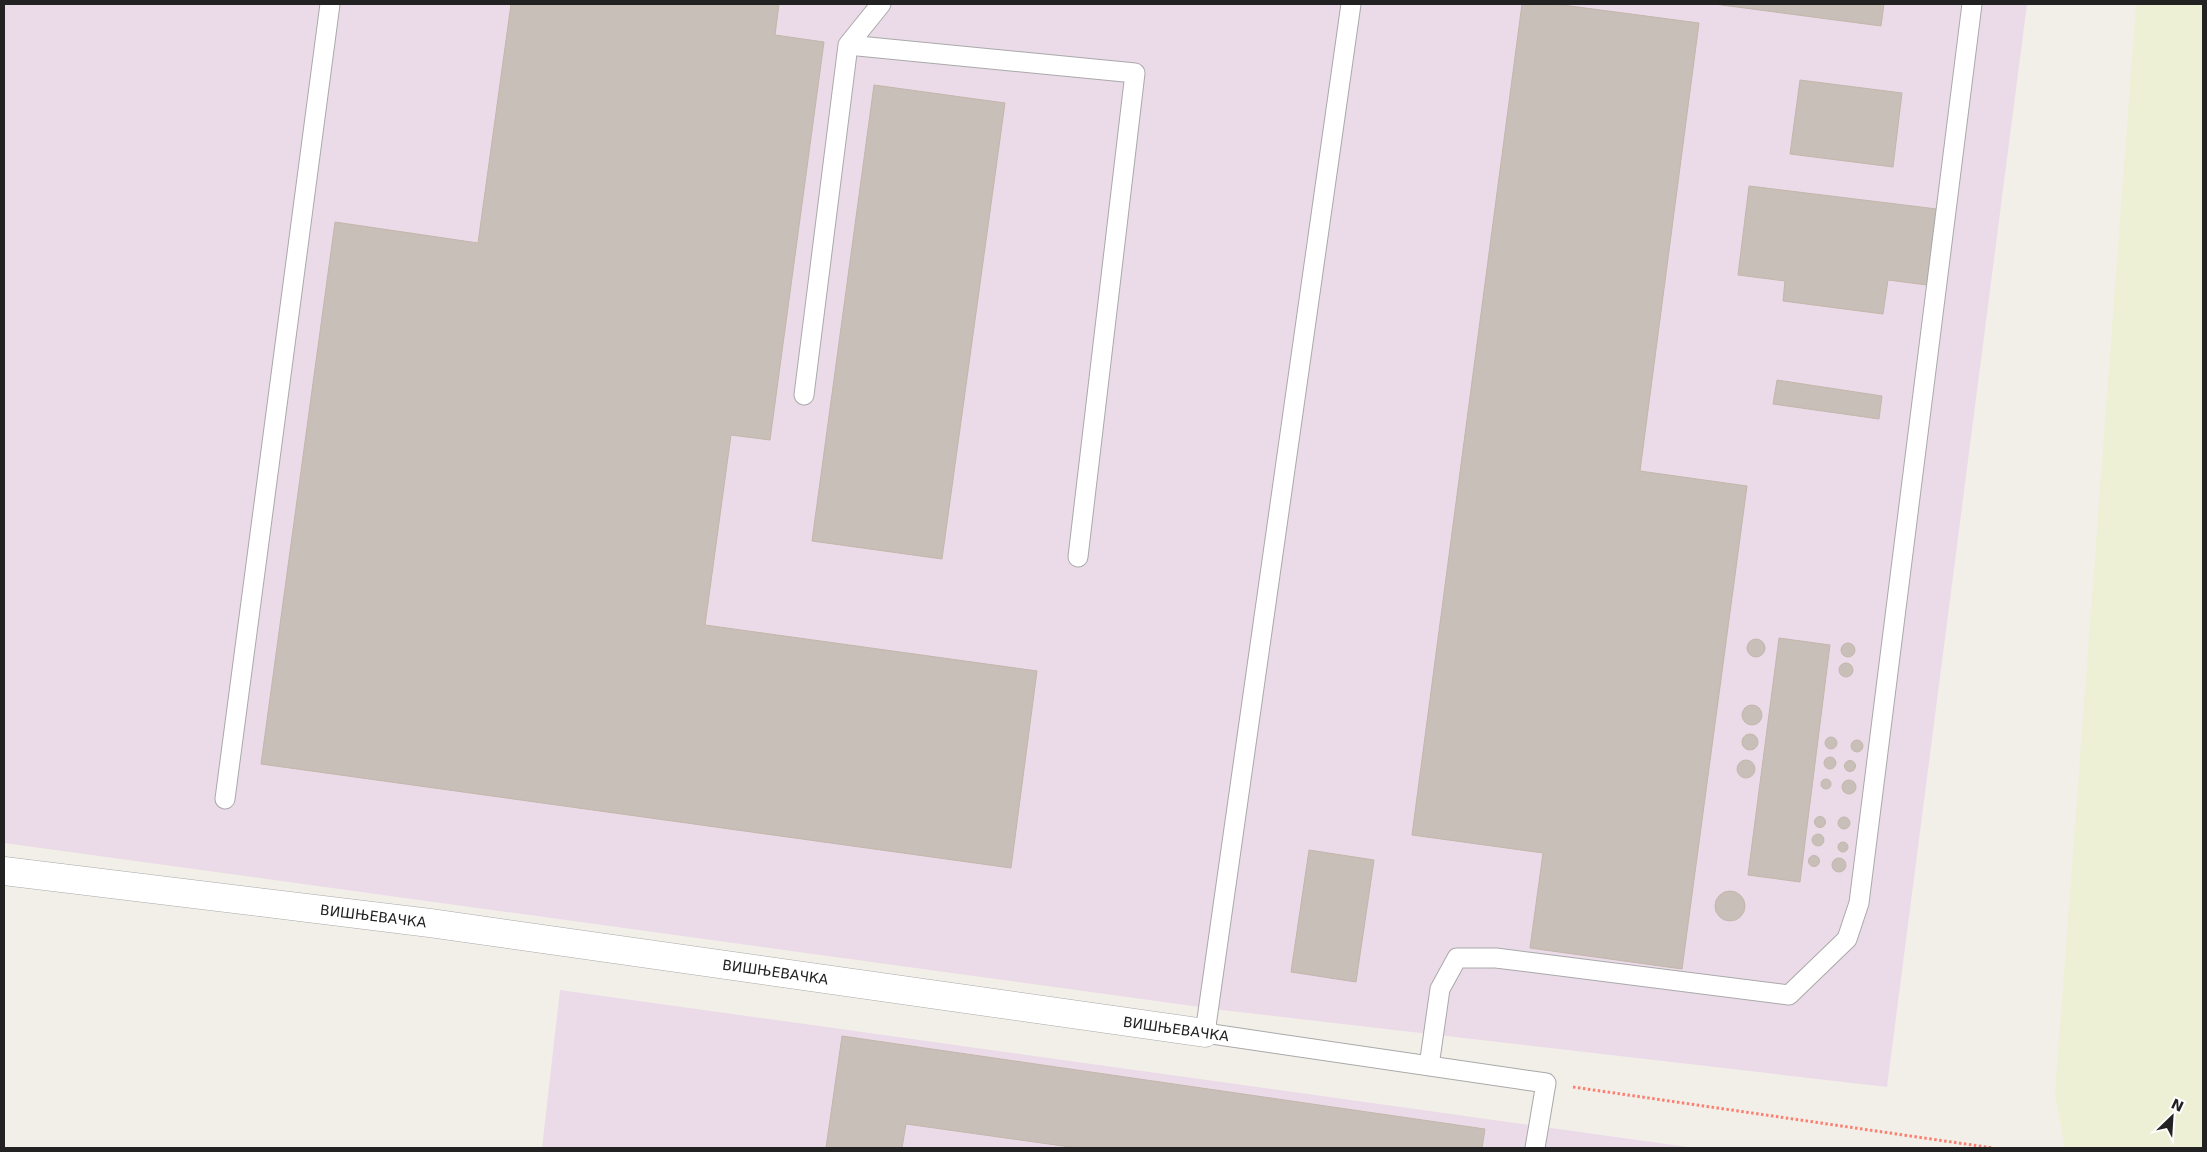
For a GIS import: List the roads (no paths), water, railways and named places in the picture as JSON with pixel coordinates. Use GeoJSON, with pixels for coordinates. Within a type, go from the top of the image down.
{"type":"FeatureCollection","features":[{"type":"Feature","properties":{"kind":"street","name":"ВИШЊЕВАЧКА"},"geometry":{"type":"LineString","coordinates":[[4,871],[430,922],[1205,1033]]}},
{"type":"Feature","properties":{"kind":"lane"},"geometry":{"type":"LineString","coordinates":[[225,799],[330,4]]}},
{"type":"Feature","properties":{"kind":"lane"},"geometry":{"type":"LineString","coordinates":[[804,395],[848,45],[881,4]]}},
{"type":"Feature","properties":{"kind":"lane"},"geometry":{"type":"LineString","coordinates":[[1205,1033],[1351,4]]}},
{"type":"Feature","properties":{"kind":"lane"},"geometry":{"type":"LineString","coordinates":[[1429,1066],[1440,989],[1457,958],[1496,958],[1790,995],[1847,939],[1860,903],[1972,4]]}},
{"type":"Feature","properties":{"kind":"lane"},"geometry":{"type":"LineString","coordinates":[[848,45],[1135,73],[1078,557]]}},
{"type":"Feature","properties":{"kind":"lane","name":"ВИШЊЕВАЧКА"},"geometry":{"type":"LineString","coordinates":[[1205,1033],[1546,1083],[1535,1148]]}}]}
